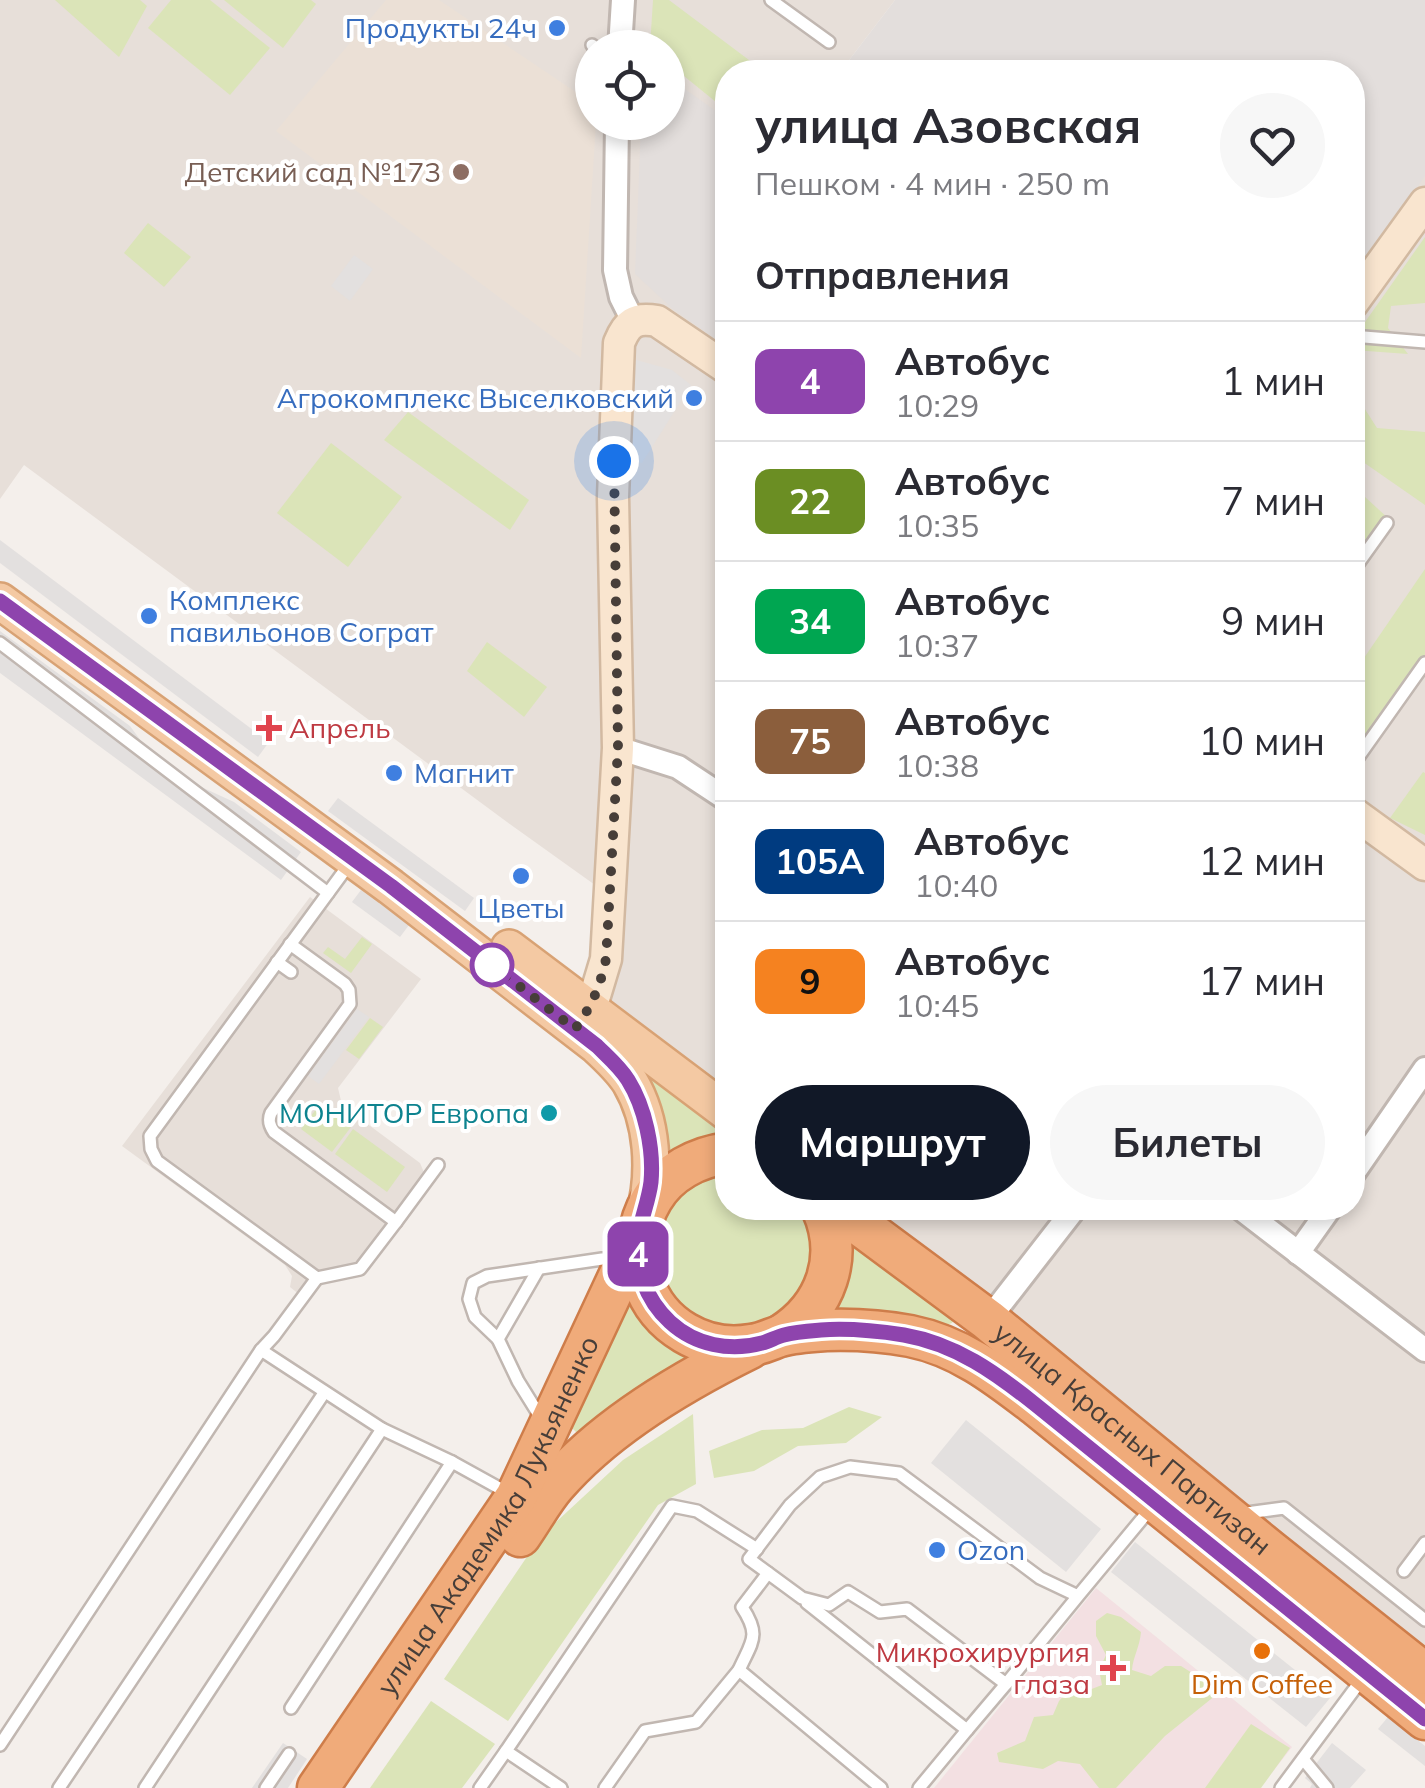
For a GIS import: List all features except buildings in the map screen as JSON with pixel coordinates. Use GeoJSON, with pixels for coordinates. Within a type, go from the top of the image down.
{"type":"FeatureCollection","features":[{"type":"Feature","properties":{"kind":"highway","name":"улица Академика Лукьяненко"},"geometry":{"type":"LineString","coordinates":[[318,1788],[516,1497],[656,1193],[675,1174],[715,1156]]}},
{"type":"Feature","properties":{"kind":"highway"},"geometry":{"type":"LineString","coordinates":[[769,1340],[811,1311],[821,1296],[832,1259],[832,1240],[826,1220]]}},
{"type":"Feature","properties":{"kind":"highway","name":"улица Красных Партизан"},"geometry":{"type":"LineString","coordinates":[[854,1220],[988,1320],[1227,1516],[1378,1659],[1425,1719]]}},
{"type":"Feature","properties":{"kind":"highway","name":"улица Красных Партизан"},"geometry":{"type":"LineString","coordinates":[[637,1235],[641,1275],[652,1301],[670,1322],[693,1338],[738,1347],[825,1330],[881,1332],[921,1339],[969,1357],[992,1370],[1156,1501],[1378,1659],[1425,1674]]}},
{"type":"Feature","properties":{"kind":"highway","name":"улица Академика Лукьяненко"},"geometry":{"type":"LineString","coordinates":[[350,1788],[568,1470],[680,1384],[769,1340]]}},
{"type":"Feature","properties":{"kind":"main road","name":"улица Красных Партизан"},"geometry":{"type":"LineString","coordinates":[[0,574],[583,1019],[630,1082],[640,1104],[652,1172],[637,1235]]}},
{"type":"Feature","properties":{"kind":"main road","name":"улица Красных Партизан"},"geometry":{"type":"LineString","coordinates":[[0,601],[353,859],[583,1019],[715,1105]]}},
{"type":"Feature","properties":{"kind":"street"},"geometry":{"type":"LineString","coordinates":[[621,30],[623,0]]}},
{"type":"Feature","properties":{"kind":"street"},"geometry":{"type":"LineString","coordinates":[[617,140],[615,270],[621,298],[632,321]]}},
{"type":"Feature","properties":{"kind":"street"},"geometry":{"type":"LineString","coordinates":[[1365,289],[1415,231],[1425,203]]}},
{"type":"Feature","properties":{"kind":"street"},"geometry":{"type":"LineString","coordinates":[[583,1019],[606,959],[618,748],[613,498],[619,343],[632,321],[644,319],[657,322],[715,360]]}},
{"type":"Feature","properties":{"kind":"street"},"geometry":{"type":"LineString","coordinates":[[618,748],[678,767],[715,791]]}},
{"type":"Feature","properties":{"kind":"street"},"geometry":{"type":"LineString","coordinates":[[1365,821],[1425,865]]}},
{"type":"Feature","properties":{"kind":"street"},"geometry":{"type":"LineString","coordinates":[[1365,1155],[1425,1069]]}},
{"type":"Feature","properties":{"kind":"street"},"geometry":{"type":"LineString","coordinates":[[988,1320],[1067,1220]]}},
{"type":"Feature","properties":{"kind":"street"},"geometry":{"type":"LineString","coordinates":[[1255,1220],[1425,1350]]}},
{"type":"Feature","properties":{"kind":"street"},"geometry":{"type":"LineString","coordinates":[[1298,1253],[1321,1220]]}},
{"type":"Feature","properties":{"kind":"lane"},"geometry":{"type":"LineString","coordinates":[[771,0],[829,42]]}},
{"type":"Feature","properties":{"kind":"lane"},"geometry":{"type":"LineString","coordinates":[[1365,337],[1425,342]]}},
{"type":"Feature","properties":{"kind":"lane"},"geometry":{"type":"LineString","coordinates":[[1365,553],[1387,522]]}},
{"type":"Feature","properties":{"kind":"lane"},"geometry":{"type":"LineString","coordinates":[[0,642],[328,893]]}},
{"type":"Feature","properties":{"kind":"lane"},"geometry":{"type":"LineString","coordinates":[[1365,748],[1425,663]]}},
{"type":"Feature","properties":{"kind":"lane"},"geometry":{"type":"LineString","coordinates":[[317,1278],[157,1161],[150,1141],[152,1131],[353,859]]}},
{"type":"Feature","properties":{"kind":"lane"},"geometry":{"type":"LineString","coordinates":[[290,944],[345,984],[350,1004],[270,1112],[270,1126],[396,1222]]}},
{"type":"Feature","properties":{"kind":"lane"},"geometry":{"type":"LineString","coordinates":[[277,962],[291,972]]}},
{"type":"Feature","properties":{"kind":"lane"},"geometry":{"type":"LineString","coordinates":[[0,1745],[261,1350],[317,1278],[360,1269],[438,1165]]}},
{"type":"Feature","properties":{"kind":"lane"},"geometry":{"type":"LineString","coordinates":[[550,1427],[537,1414],[498,1339],[475,1317],[468,1299],[474,1283],[487,1276],[602,1259],[637,1235]]}},
{"type":"Feature","properties":{"kind":"lane"},"geometry":{"type":"LineString","coordinates":[[498,1339],[538,1268]]}},
{"type":"Feature","properties":{"kind":"lane"},"geometry":{"type":"LineString","coordinates":[[261,1350],[382,1430],[516,1497]]}},
{"type":"Feature","properties":{"kind":"lane"},"geometry":{"type":"LineString","coordinates":[[60,1788],[324,1393]]}},
{"type":"Feature","properties":{"kind":"lane"},"geometry":{"type":"LineString","coordinates":[[144,1788],[382,1430]]}},
{"type":"Feature","properties":{"kind":"lane"},"geometry":{"type":"LineString","coordinates":[[290,1708],[452,1462]]}},
{"type":"Feature","properties":{"kind":"lane"},"geometry":{"type":"LineString","coordinates":[[967,1730],[750,1558],[790,1505],[820,1477],[850,1467],[898,1473],[1040,1578],[1078,1596]]}},
{"type":"Feature","properties":{"kind":"lane"},"geometry":{"type":"LineString","coordinates":[[919,1788],[1156,1501]]}},
{"type":"Feature","properties":{"kind":"lane"},"geometry":{"type":"LineString","coordinates":[[480,1788],[672,1506],[697,1511],[757,1549]]}},
{"type":"Feature","properties":{"kind":"lane"},"geometry":{"type":"LineString","coordinates":[[1227,1516],[1284,1508],[1425,1620]]}},
{"type":"Feature","properties":{"kind":"lane"},"geometry":{"type":"LineString","coordinates":[[1404,1570],[1425,1542]]}},
{"type":"Feature","properties":{"kind":"lane"},"geometry":{"type":"LineString","coordinates":[[606,1788],[645,1731],[696,1722],[739,1670],[753,1640],[754,1626],[742,1607],[768,1573]]}},
{"type":"Feature","properties":{"kind":"lane"},"geometry":{"type":"LineString","coordinates":[[802,1598],[829,1605],[848,1592],[880,1612],[907,1609],[1006,1684]]}},
{"type":"Feature","properties":{"kind":"lane"},"geometry":{"type":"LineString","coordinates":[[1282,1788],[1378,1659]]}},
{"type":"Feature","properties":{"kind":"lane"},"geometry":{"type":"LineString","coordinates":[[739,1670],[881,1788]]}},
{"type":"Feature","properties":{"kind":"lane"},"geometry":{"type":"LineString","coordinates":[[506,1751],[562,1788]]}},
{"type":"Feature","properties":{"kind":"lane"},"geometry":{"type":"LineString","coordinates":[[266,1788],[289,1754]]}},
{"type":"Feature","properties":{"kind":"lane"},"geometry":{"type":"LineString","coordinates":[[1303,1759],[1327,1788]]}},
{"type":"Feature","properties":{"kind":"shaded area"},"geometry":{"type":"Polygon","coordinates":[[[0,0],[895,0],[849,60],[715,60],[715,1095],[611,1012],[616,900],[24,465],[0,499],[0,0]]]}},
{"type":"Feature","properties":{"kind":"shaded area","name":"Детский cад №173"},"geometry":{"type":"Polygon","coordinates":[[[386,0],[439,0],[575,92],[575,140],[595,140],[581,358],[276,131],[386,0]]]}},
{"type":"Feature","properties":{"kind":"shaded area"},"geometry":{"type":"Polygon","coordinates":[[[895,0],[1425,0],[1425,176],[1365,261],[1365,60],[849,60],[895,0]]]}},
{"type":"Feature","properties":{"kind":"shaded area"},"geometry":{"type":"Polygon","coordinates":[[[685,89],[715,110],[715,339],[673,309],[635,274],[640,140],[685,140],[685,89]]]}},
{"type":"Feature","properties":{"kind":"shaded area"},"geometry":{"type":"Polygon","coordinates":[[[1425,147],[1425,1664],[871,1220],[1365,1220],[1365,229],[1425,147]]]}},
{"type":"Feature","properties":{"kind":"shaded area"},"geometry":{"type":"Polygon","coordinates":[[[354,255],[373,269],[350,301],[331,286],[354,255]]]}},
{"type":"Feature","properties":{"kind":"shaded area"},"geometry":{"type":"Polygon","coordinates":[[[626,357],[672,370],[691,385],[642,463],[626,459],[626,357]]]}},
{"type":"Feature","properties":{"kind":"shaded area"},"geometry":{"type":"Polygon","coordinates":[[[0,540],[269,742],[258,757],[0,563],[0,540]]]}},
{"type":"Feature","properties":{"kind":"shaded area"},"geometry":{"type":"Polygon","coordinates":[[[0,631],[130,726],[152,756],[184,779],[234,802],[301,852],[281,880],[0,673],[0,631]]]}},
{"type":"Feature","properties":{"kind":"shaded area"},"geometry":{"type":"Polygon","coordinates":[[[338,798],[474,898],[465,911],[328,811],[338,798]]]}},
{"type":"Feature","properties":{"kind":"shaded area"},"geometry":{"type":"Polygon","coordinates":[[[361,890],[409,925],[400,937],[352,902],[361,890]]]}},
{"type":"Feature","properties":{"kind":"shaded area"},"geometry":{"type":"Polygon","coordinates":[[[310,897],[421,979],[338,1088],[342,1105],[420,1163],[429,1184],[359,1274],[315,1285],[305,1299],[290,1287],[292,1276],[285,1265],[122,1146],[310,897]]]}},
{"type":"Feature","properties":{"kind":"shaded area"},"geometry":{"type":"Polygon","coordinates":[[[357,1009],[369,1017],[319,1084],[308,1076],[357,1009]]]}},
{"type":"Feature","properties":{"kind":"shaded area"},"geometry":{"type":"Polygon","coordinates":[[[966,1420],[1101,1529],[1066,1572],[931,1463],[966,1420]]]}},
{"type":"Feature","properties":{"kind":"shaded area"},"geometry":{"type":"Polygon","coordinates":[[[1135,1542],[1330,1698],[1306,1727],[1111,1572],[1135,1542]]]}},
{"type":"Feature","properties":{"kind":"shaded area","name":"Микрохирургия глаза"},"geometry":{"type":"Polygon","coordinates":[[[1096,1588],[1292,1747],[1260,1788],[934,1788],[1096,1588]]]}},
{"type":"Feature","properties":{"kind":"shaded area"},"geometry":{"type":"Polygon","coordinates":[[[1388,1717],[1425,1746],[1425,1766],[1378,1729],[1388,1717]]]}},
{"type":"Feature","properties":{"kind":"shaded area"},"geometry":{"type":"Polygon","coordinates":[[[283,1743],[307,1759],[288,1788],[252,1788],[283,1743]]]}},
{"type":"Feature","properties":{"kind":"shaded area"},"geometry":{"type":"Polygon","coordinates":[[[1332,1743],[1366,1770],[1350,1788],[1310,1788],[1312,1784],[1305,1778],[1332,1743]]]}},
{"type":"Feature","properties":{"kind":"green space"},"geometry":{"type":"Polygon","coordinates":[[[55,0],[140,0],[147,6],[119,57],[55,0]]]}},
{"type":"Feature","properties":{"kind":"green space"},"geometry":{"type":"Polygon","coordinates":[[[171,0],[210,0],[270,48],[230,95],[148,28],[171,0]]]}},
{"type":"Feature","properties":{"kind":"green space"},"geometry":{"type":"Polygon","coordinates":[[[224,0],[311,0],[316,4],[283,48],[224,0]]]}},
{"type":"Feature","properties":{"kind":"green space"},"geometry":{"type":"Polygon","coordinates":[[[653,0],[669,0],[749,60],[715,60],[715,101],[685,77],[685,30],[651,30],[653,0]]]}},
{"type":"Feature","properties":{"kind":"green space"},"geometry":{"type":"Polygon","coordinates":[[[148,223],[191,257],[164,287],[124,253],[148,223]]]}},
{"type":"Feature","properties":{"kind":"green space"},"geometry":{"type":"Polygon","coordinates":[[[1425,237],[1425,303],[1391,306],[1388,328],[1408,354],[1365,351],[1365,322],[1425,237]]]}},
{"type":"Feature","properties":{"kind":"green space"},"geometry":{"type":"Polygon","coordinates":[[[1365,409],[1377,428],[1425,432],[1425,505],[1365,463],[1365,409]]]}},
{"type":"Feature","properties":{"kind":"green space"},"geometry":{"type":"Polygon","coordinates":[[[408,412],[529,500],[510,530],[384,440],[408,412]]]}},
{"type":"Feature","properties":{"kind":"green space"},"geometry":{"type":"Polygon","coordinates":[[[331,443],[402,497],[348,567],[277,513],[331,443]]]}},
{"type":"Feature","properties":{"kind":"green space"},"geometry":{"type":"Polygon","coordinates":[[[1365,497],[1389,519],[1365,555],[1365,497]]]}},
{"type":"Feature","properties":{"kind":"green space"},"geometry":{"type":"Polygon","coordinates":[[[1425,569],[1425,669],[1365,752],[1365,656],[1425,569]]]}},
{"type":"Feature","properties":{"kind":"green space"},"geometry":{"type":"Polygon","coordinates":[[[487,642],[547,687],[524,717],[467,671],[487,642]]]}},
{"type":"Feature","properties":{"kind":"green space"},"geometry":{"type":"Polygon","coordinates":[[[1425,773],[1425,835],[1390,818],[1425,773]]]}},
{"type":"Feature","properties":{"kind":"green space"},"geometry":{"type":"Polygon","coordinates":[[[362,937],[372,944],[351,973],[323,953],[328,947],[345,959],[362,937]]]}},
{"type":"Feature","properties":{"kind":"green space"},"geometry":{"type":"Polygon","coordinates":[[[370,1018],[383,1027],[359,1059],[346,1050],[370,1018]]]}},
{"type":"Feature","properties":{"kind":"green space"},"geometry":{"type":"Polygon","coordinates":[[[641,1059],[715,1121],[715,1136],[696,1140],[667,1157],[641,1059]]]}},
{"type":"Feature","properties":{"kind":"green space"},"geometry":{"type":"Polygon","coordinates":[[[320,1104],[351,1127],[332,1152],[301,1129],[320,1104]]]}},
{"type":"Feature","properties":{"kind":"green space"},"geometry":{"type":"Polygon","coordinates":[[[353,1129],[405,1167],[387,1192],[335,1154],[353,1129]]]}},
{"type":"Feature","properties":{"kind":"green space"},"geometry":{"type":"Polygon","coordinates":[[[715,1170],[715,1220],[810,1220],[815,1233],[811,1279],[782,1315],[753,1327],[722,1328],[693,1317],[670,1296],[657,1268],[656,1236],[675,1195],[715,1170]]]}},
{"type":"Feature","properties":{"kind":"green space"},"geometry":{"type":"Polygon","coordinates":[[[857,1239],[954,1319],[952,1323],[836,1312],[833,1309],[850,1243],[857,1239]]]}},
{"type":"Feature","properties":{"kind":"green space"},"geometry":{"type":"Polygon","coordinates":[[[629,1302],[693,1355],[591,1430],[577,1433],[570,1426],[629,1302]]]}},
{"type":"Feature","properties":{"kind":"green space"},"geometry":{"type":"Polygon","coordinates":[[[849,1407],[882,1417],[846,1443],[798,1446],[754,1471],[714,1478],[709,1451],[762,1430],[803,1428],[849,1407]]]}},
{"type":"Feature","properties":{"kind":"green space"},"geometry":{"type":"Polygon","coordinates":[[[693,1414],[696,1484],[658,1505],[508,1721],[444,1679],[541,1536],[623,1460],[693,1414]]]}},
{"type":"Feature","properties":{"kind":"green space"},"geometry":{"type":"Polygon","coordinates":[[[1107,1613],[1121,1617],[1141,1632],[1132,1670],[1151,1676],[1165,1666],[1181,1666],[1221,1691],[1165,1736],[1116,1788],[1099,1788],[1080,1764],[1058,1761],[1043,1769],[999,1762],[997,1753],[1025,1741],[1034,1717],[1053,1715],[1070,1689],[1089,1690],[1102,1685],[1099,1670],[1106,1655],[1096,1636],[1096,1621],[1107,1613]]]}},
{"type":"Feature","properties":{"kind":"green space"},"geometry":{"type":"Polygon","coordinates":[[[431,1701],[495,1744],[462,1788],[370,1788],[431,1701]]]}},
{"type":"Feature","properties":{"kind":"green space"},"geometry":{"type":"Polygon","coordinates":[[[1251,1724],[1290,1748],[1261,1788],[1205,1788],[1251,1724]]]}},
{"type":"Feature","properties":{"kind":"bus line","name":"4"},"geometry":{"type":"LineString","coordinates":[[0,601],[391,886],[616,1064],[640,1104],[651,1160],[650,1193],[638,1238],[641,1275],[652,1301],[677,1328],[702,1341],[738,1347],[782,1335],[825,1330],[881,1332],[921,1339],[969,1357],[992,1370],[1425,1719]]}},
{"type":"Feature","properties":{"kind":"place","name":"Продукты 24ч"},"geometry":{"type":"Point","coordinates":[557,28]}},
{"type":"Feature","properties":{"kind":"place","name":"Детский cад №173"},"geometry":{"type":"Point","coordinates":[461,172]}},
{"type":"Feature","properties":{"kind":"place","name":"Агрокомплекс Выселковский"},"geometry":{"type":"Point","coordinates":[694,398]}},
{"type":"Feature","properties":{"kind":"place","name":"Комплекс павильонов Сограт"},"geometry":{"type":"Point","coordinates":[149,616]}},
{"type":"Feature","properties":{"kind":"place","name":"Апрель"},"geometry":{"type":"Point","coordinates":[269,728]}},
{"type":"Feature","properties":{"kind":"place","name":"Магнит"},"geometry":{"type":"Point","coordinates":[394,773]}},
{"type":"Feature","properties":{"kind":"place","name":"Цветы"},"geometry":{"type":"Point","coordinates":[521,876]}},
{"type":"Feature","properties":{"kind":"place","name":"МОНИТОР Европа"},"geometry":{"type":"Point","coordinates":[549,1113]}},
{"type":"Feature","properties":{"kind":"place","name":"Ozon"},"geometry":{"type":"Point","coordinates":[937,1550]}},
{"type":"Feature","properties":{"kind":"place","name":"Dim Coffee"},"geometry":{"type":"Point","coordinates":[1262,1651]}},
{"type":"Feature","properties":{"kind":"place","name":"Микрохирургия глаза"},"geometry":{"type":"Point","coordinates":[1113,1668]}},
{"type":"Feature","properties":{"kind":"route"},"geometry":{"type":"LineString","coordinates":[[492,965],[575,1029],[590,1008],[603,972],[619,714],[614,461]]}}]}
